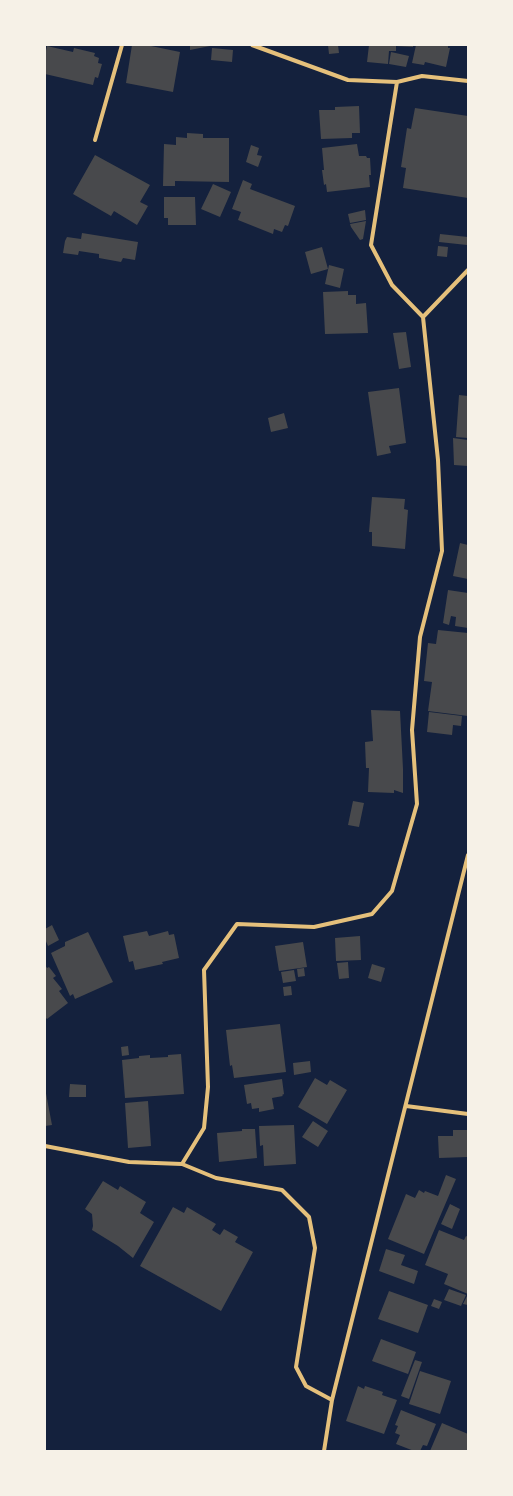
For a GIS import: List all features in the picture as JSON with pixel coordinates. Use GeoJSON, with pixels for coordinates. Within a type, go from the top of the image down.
{"type":"FeatureCollection","features":[{"type":"Feature","properties":{"kind":"street"},"geometry":{"type":"LineString","coordinates":[[95,140],[122,45]]}},
{"type":"Feature","properties":{"kind":"street"},"geometry":{"type":"LineString","coordinates":[[252,45],[348,80],[397,82],[422,76],[468,81]]}},
{"type":"Feature","properties":{"kind":"street"},"geometry":{"type":"LineString","coordinates":[[182,1164],[204,1128],[208,1087],[204,970],[237,924],[314,927],[372,914],[392,891],[417,804],[412,730],[420,637],[442,551],[438,460],[422,317],[392,285],[371,245],[397,82]]}},
{"type":"Feature","properties":{"kind":"street"},"geometry":{"type":"LineString","coordinates":[[422,317],[468,270]]}},
{"type":"Feature","properties":{"kind":"street"},"geometry":{"type":"LineString","coordinates":[[324,1451],[332,1400],[468,855]]}},
{"type":"Feature","properties":{"kind":"street"},"geometry":{"type":"LineString","coordinates":[[406,1106],[468,1114]]}},
{"type":"Feature","properties":{"kind":"street"},"geometry":{"type":"LineString","coordinates":[[45,1146],[129,1162],[182,1164],[216,1178],[282,1190],[309,1217],[315,1248],[296,1367],[306,1386],[332,1400]]}},
{"type":"Feature","properties":{"kind":"building"},"geometry":{"type":"Polygon","coordinates":[[[132,45],[151,45],[180,52],[173,92],[126,83],[132,45]]]}},
{"type":"Feature","properties":{"kind":"building"},"geometry":{"type":"Polygon","coordinates":[[[190,45],[210,45],[210,46],[190,50],[190,45]]]}},
{"type":"Feature","properties":{"kind":"building"},"geometry":{"type":"Polygon","coordinates":[[[328,45],[338,45],[339,53],[329,54],[328,45]]]}},
{"type":"Feature","properties":{"kind":"building"},"geometry":{"type":"Polygon","coordinates":[[[369,45],[413,45],[413,47],[396,46],[396,51],[389,51],[388,64],[367,62],[369,45]]]}},
{"type":"Feature","properties":{"kind":"building"},"geometry":{"type":"Polygon","coordinates":[[[416,45],[448,45],[448,48],[450,48],[446,67],[425,62],[424,65],[412,63],[416,45]]]}},
{"type":"Feature","properties":{"kind":"building"},"geometry":{"type":"Polygon","coordinates":[[[47,46],[73,52],[74,48],[95,53],[94,56],[99,58],[98,63],[102,64],[98,78],[95,77],[93,85],[45,74],[45,55],[47,46]]]}},
{"type":"Feature","properties":{"kind":"building"},"geometry":{"type":"Polygon","coordinates":[[[212,48],[233,50],[232,62],[211,60],[212,48]]]}},
{"type":"Feature","properties":{"kind":"building"},"geometry":{"type":"Polygon","coordinates":[[[391,52],[409,56],[406,67],[389,64],[391,52]]]}},
{"type":"Feature","properties":{"kind":"building"},"geometry":{"type":"Polygon","coordinates":[[[359,106],[360,133],[352,133],[352,138],[321,139],[319,110],[335,110],[335,107],[359,106]]]}},
{"type":"Feature","properties":{"kind":"building"},"geometry":{"type":"Polygon","coordinates":[[[415,108],[468,116],[468,198],[403,188],[406,168],[401,167],[407,128],[411,129],[415,108]]]}},
{"type":"Feature","properties":{"kind":"building"},"geometry":{"type":"Polygon","coordinates":[[[187,133],[203,134],[203,138],[229,138],[229,182],[175,181],[175,186],[163,186],[164,144],[176,145],[176,137],[187,138],[187,133]]]}},
{"type":"Feature","properties":{"kind":"building"},"geometry":{"type":"Polygon","coordinates":[[[357,144],[359,156],[366,156],[367,158],[370,158],[370,187],[327,192],[326,184],[324,185],[322,170],[324,170],[322,148],[357,144]]]}},
{"type":"Feature","properties":{"kind":"building"},"geometry":{"type":"Polygon","coordinates":[[[251,145],[259,148],[257,155],[262,156],[258,167],[246,162],[251,145]]]}},
{"type":"Feature","properties":{"kind":"building"},"geometry":{"type":"Polygon","coordinates":[[[95,155],[150,185],[140,202],[148,206],[137,225],[114,211],[111,216],[73,194],[95,155]]]}},
{"type":"Feature","properties":{"kind":"building"},"geometry":{"type":"Polygon","coordinates":[[[243,180],[252,184],[250,189],[295,206],[288,226],[285,225],[282,232],[274,229],[273,234],[238,220],[241,212],[232,209],[243,180]]]}},
{"type":"Feature","properties":{"kind":"building"},"geometry":{"type":"Polygon","coordinates":[[[213,184],[231,192],[220,217],[201,209],[213,184]]]}},
{"type":"Feature","properties":{"kind":"building"},"geometry":{"type":"Polygon","coordinates":[[[164,197],[195,197],[196,225],[168,225],[168,218],[164,218],[164,197]]]}},
{"type":"Feature","properties":{"kind":"building"},"geometry":{"type":"Polygon","coordinates":[[[365,210],[366,220],[350,223],[348,214],[365,210]]]}},
{"type":"Feature","properties":{"kind":"building"},"geometry":{"type":"Polygon","coordinates":[[[366,221],[363,239],[360,240],[350,224],[366,221]]]}},
{"type":"Feature","properties":{"kind":"building"},"geometry":{"type":"Polygon","coordinates":[[[82,233],[138,242],[135,260],[123,258],[121,262],[99,258],[99,254],[79,251],[78,255],[63,253],[67,237],[81,239],[82,233]]]}},
{"type":"Feature","properties":{"kind":"building"},"geometry":{"type":"Polygon","coordinates":[[[440,234],[468,237],[467,245],[439,242],[440,234]]]}},
{"type":"Feature","properties":{"kind":"building"},"geometry":{"type":"Polygon","coordinates":[[[438,246],[448,247],[447,257],[437,256],[438,246]]]}},
{"type":"Feature","properties":{"kind":"building"},"geometry":{"type":"Polygon","coordinates":[[[322,247],[328,269],[311,274],[305,252],[322,247]]]}},
{"type":"Feature","properties":{"kind":"building"},"geometry":{"type":"Polygon","coordinates":[[[329,265],[344,269],[340,288],[325,284],[329,265]]]}},
{"type":"Feature","properties":{"kind":"building"},"geometry":{"type":"Polygon","coordinates":[[[348,291],[348,295],[356,295],[356,304],[366,303],[368,333],[325,334],[323,292],[348,291]]]}},
{"type":"Feature","properties":{"kind":"building"},"geometry":{"type":"Polygon","coordinates":[[[406,332],[411,367],[399,369],[393,333],[406,332]]]}},
{"type":"Feature","properties":{"kind":"building"},"geometry":{"type":"Polygon","coordinates":[[[399,388],[406,443],[389,446],[391,453],[377,456],[368,392],[399,388]]]}},
{"type":"Feature","properties":{"kind":"building"},"geometry":{"type":"Polygon","coordinates":[[[459,395],[468,396],[468,438],[456,437],[459,395]]]}},
{"type":"Feature","properties":{"kind":"building"},"geometry":{"type":"Polygon","coordinates":[[[284,413],[288,428],[271,432],[268,418],[284,413]]]}},
{"type":"Feature","properties":{"kind":"building"},"geometry":{"type":"Polygon","coordinates":[[[453,438],[468,440],[468,466],[454,465],[453,438]]]}},
{"type":"Feature","properties":{"kind":"building"},"geometry":{"type":"Polygon","coordinates":[[[372,497],[405,499],[404,509],[408,510],[405,549],[372,546],[372,532],[369,532],[372,497]]]}},
{"type":"Feature","properties":{"kind":"building"},"geometry":{"type":"Polygon","coordinates":[[[460,543],[468,545],[468,579],[453,576],[460,543]]]}},
{"type":"Feature","properties":{"kind":"building"},"geometry":{"type":"Polygon","coordinates":[[[448,590],[468,593],[468,628],[455,626],[456,617],[451,616],[449,625],[443,623],[448,590]]]}},
{"type":"Feature","properties":{"kind":"building"},"geometry":{"type":"Polygon","coordinates":[[[438,630],[468,633],[468,716],[428,711],[432,682],[424,681],[428,643],[436,644],[438,630]]]}},
{"type":"Feature","properties":{"kind":"building"},"geometry":{"type":"Polygon","coordinates":[[[371,710],[400,711],[403,793],[394,790],[394,793],[368,792],[369,768],[366,768],[365,742],[373,741],[371,710]]]}},
{"type":"Feature","properties":{"kind":"building"},"geometry":{"type":"Polygon","coordinates":[[[429,712],[462,716],[461,726],[453,725],[452,735],[427,732],[429,712]]]}},
{"type":"Feature","properties":{"kind":"building"},"geometry":{"type":"Polygon","coordinates":[[[353,801],[364,803],[359,827],[348,825],[353,801]]]}},
{"type":"Feature","properties":{"kind":"building"},"geometry":{"type":"Polygon","coordinates":[[[52,925],[59,940],[48,946],[45,939],[45,929],[52,925]]]}},
{"type":"Feature","properties":{"kind":"building"},"geometry":{"type":"Polygon","coordinates":[[[147,931],[149,936],[168,931],[169,935],[174,934],[179,958],[162,962],[163,964],[135,970],[133,961],[129,962],[123,936],[147,931]]]}},
{"type":"Feature","properties":{"kind":"building"},"geometry":{"type":"Polygon","coordinates":[[[88,932],[113,982],[75,999],[73,994],[70,996],[51,953],[65,946],[65,942],[88,932]]]}},
{"type":"Feature","properties":{"kind":"building"},"geometry":{"type":"Polygon","coordinates":[[[360,936],[361,960],[336,961],[335,938],[360,936]]]}},
{"type":"Feature","properties":{"kind":"building"},"geometry":{"type":"Polygon","coordinates":[[[303,942],[307,967],[279,971],[275,946],[303,942]]]}},
{"type":"Feature","properties":{"kind":"building"},"geometry":{"type":"Polygon","coordinates":[[[348,962],[349,978],[339,979],[337,963],[348,962]]]}},
{"type":"Feature","properties":{"kind":"building"},"geometry":{"type":"Polygon","coordinates":[[[372,964],[385,968],[381,982],[368,978],[372,964]]]}},
{"type":"Feature","properties":{"kind":"building"},"geometry":{"type":"Polygon","coordinates":[[[45,965],[47,968],[49,967],[56,976],[53,978],[62,989],[59,991],[68,1003],[47,1019],[45,1017],[45,965]]]}},
{"type":"Feature","properties":{"kind":"building"},"geometry":{"type":"Polygon","coordinates":[[[304,968],[305,976],[298,977],[297,969],[304,968]]]}},
{"type":"Feature","properties":{"kind":"building"},"geometry":{"type":"Polygon","coordinates":[[[294,970],[296,981],[283,983],[281,972],[294,970]]]}},
{"type":"Feature","properties":{"kind":"building"},"geometry":{"type":"Polygon","coordinates":[[[291,986],[292,995],[284,996],[283,987],[291,986]]]}},
{"type":"Feature","properties":{"kind":"building"},"geometry":{"type":"Polygon","coordinates":[[[280,1024],[286,1072],[234,1078],[232,1065],[230,1066],[226,1030],[280,1024]]]}},
{"type":"Feature","properties":{"kind":"building"},"geometry":{"type":"Polygon","coordinates":[[[128,1046],[129,1055],[122,1056],[121,1047],[128,1046]]]}},
{"type":"Feature","properties":{"kind":"building"},"geometry":{"type":"Polygon","coordinates":[[[181,1054],[184,1094],[125,1098],[122,1060],[139,1058],[139,1056],[150,1055],[150,1058],[168,1057],[168,1055],[181,1054]]]}},
{"type":"Feature","properties":{"kind":"building"},"geometry":{"type":"Polygon","coordinates":[[[310,1061],[311,1072],[294,1075],[293,1063],[310,1061]]]}},
{"type":"Feature","properties":{"kind":"building"},"geometry":{"type":"Polygon","coordinates":[[[315,1078],[327,1085],[330,1080],[347,1090],[327,1124],[298,1107],[315,1078]]]}},
{"type":"Feature","properties":{"kind":"building"},"geometry":{"type":"Polygon","coordinates":[[[282,1079],[284,1094],[282,1095],[283,1096],[272,1098],[274,1109],[259,1112],[259,1108],[252,1109],[251,1103],[247,1104],[244,1085],[282,1079]]]}},
{"type":"Feature","properties":{"kind":"building"},"geometry":{"type":"Polygon","coordinates":[[[70,1084],[86,1085],[86,1097],[69,1097],[70,1084]]]}},
{"type":"Feature","properties":{"kind":"building"},"geometry":{"type":"Polygon","coordinates":[[[45,1088],[52,1125],[45,1126],[45,1088]]]}},
{"type":"Feature","properties":{"kind":"building"},"geometry":{"type":"Polygon","coordinates":[[[148,1101],[151,1146],[128,1148],[125,1103],[148,1101]]]}},
{"type":"Feature","properties":{"kind":"building"},"geometry":{"type":"Polygon","coordinates":[[[313,1121],[328,1131],[318,1147],[302,1137],[313,1121]]]}},
{"type":"Feature","properties":{"kind":"building"},"geometry":{"type":"Polygon","coordinates":[[[294,1125],[296,1164],[264,1166],[263,1145],[260,1146],[259,1126],[294,1125]]]}},
{"type":"Feature","properties":{"kind":"building"},"geometry":{"type":"Polygon","coordinates":[[[242,1129],[255,1129],[257,1158],[219,1162],[217,1133],[242,1131],[242,1129]]]}},
{"type":"Feature","properties":{"kind":"building"},"geometry":{"type":"Polygon","coordinates":[[[453,1130],[467,1130],[468,1157],[439,1158],[438,1136],[453,1136],[453,1130]]]}},
{"type":"Feature","properties":{"kind":"building"},"geometry":{"type":"Polygon","coordinates":[[[446,1175],[456,1179],[424,1254],[388,1239],[406,1194],[415,1198],[419,1190],[424,1193],[425,1191],[438,1196],[446,1175]]]}},
{"type":"Feature","properties":{"kind":"building"},"geometry":{"type":"Polygon","coordinates":[[[103,1181],[118,1190],[120,1186],[146,1202],[140,1213],[154,1222],[133,1258],[118,1246],[92,1230],[92,1214],[85,1209],[103,1181]]]}},
{"type":"Feature","properties":{"kind":"building"},"geometry":{"type":"Polygon","coordinates":[[[450,1204],[460,1209],[452,1229],[441,1224],[450,1204]]]}},
{"type":"Feature","properties":{"kind":"building"},"geometry":{"type":"Polygon","coordinates":[[[173,1207],[184,1213],[187,1207],[216,1224],[212,1230],[220,1235],[224,1229],[238,1237],[235,1242],[253,1252],[221,1311],[140,1266],[173,1207]]]}},
{"type":"Feature","properties":{"kind":"building"},"geometry":{"type":"Polygon","coordinates":[[[439,1230],[464,1240],[466,1236],[468,1237],[468,1294],[444,1284],[448,1274],[425,1265],[439,1230]]]}},
{"type":"Feature","properties":{"kind":"building"},"geometry":{"type":"Polygon","coordinates":[[[386,1249],[405,1255],[401,1265],[418,1271],[414,1284],[379,1271],[386,1249]]]}},
{"type":"Feature","properties":{"kind":"building"},"geometry":{"type":"Polygon","coordinates":[[[449,1289],[466,1295],[461,1306],[444,1300],[449,1289]]]}},
{"type":"Feature","properties":{"kind":"building"},"geometry":{"type":"Polygon","coordinates":[[[389,1291],[428,1305],[418,1333],[378,1319],[389,1291]]]}},
{"type":"Feature","properties":{"kind":"building"},"geometry":{"type":"Polygon","coordinates":[[[468,1294],[468,1305],[463,1304],[468,1294]]]}},
{"type":"Feature","properties":{"kind":"building"},"geometry":{"type":"Polygon","coordinates":[[[434,1299],[442,1302],[439,1309],[431,1306],[434,1299]]]}},
{"type":"Feature","properties":{"kind":"building"},"geometry":{"type":"Polygon","coordinates":[[[381,1339],[416,1352],[408,1374],[372,1361],[381,1339]]]}},
{"type":"Feature","properties":{"kind":"building"},"geometry":{"type":"Polygon","coordinates":[[[415,1360],[422,1362],[409,1399],[401,1396],[415,1360]]]}},
{"type":"Feature","properties":{"kind":"building"},"geometry":{"type":"Polygon","coordinates":[[[420,1371],[451,1381],[440,1414],[409,1404],[420,1371]]]}},
{"type":"Feature","properties":{"kind":"building"},"geometry":{"type":"Polygon","coordinates":[[[358,1386],[364,1389],[365,1386],[383,1392],[382,1395],[397,1400],[384,1434],[346,1421],[358,1386]]]}},
{"type":"Feature","properties":{"kind":"building"},"geometry":{"type":"Polygon","coordinates":[[[401,1410],[436,1424],[427,1446],[423,1445],[420,1451],[414,1451],[396,1444],[400,1435],[395,1433],[398,1426],[395,1425],[401,1410]]]}},
{"type":"Feature","properties":{"kind":"building"},"geometry":{"type":"Polygon","coordinates":[[[442,1423],[468,1434],[468,1451],[430,1451],[442,1423]]]}}]}
